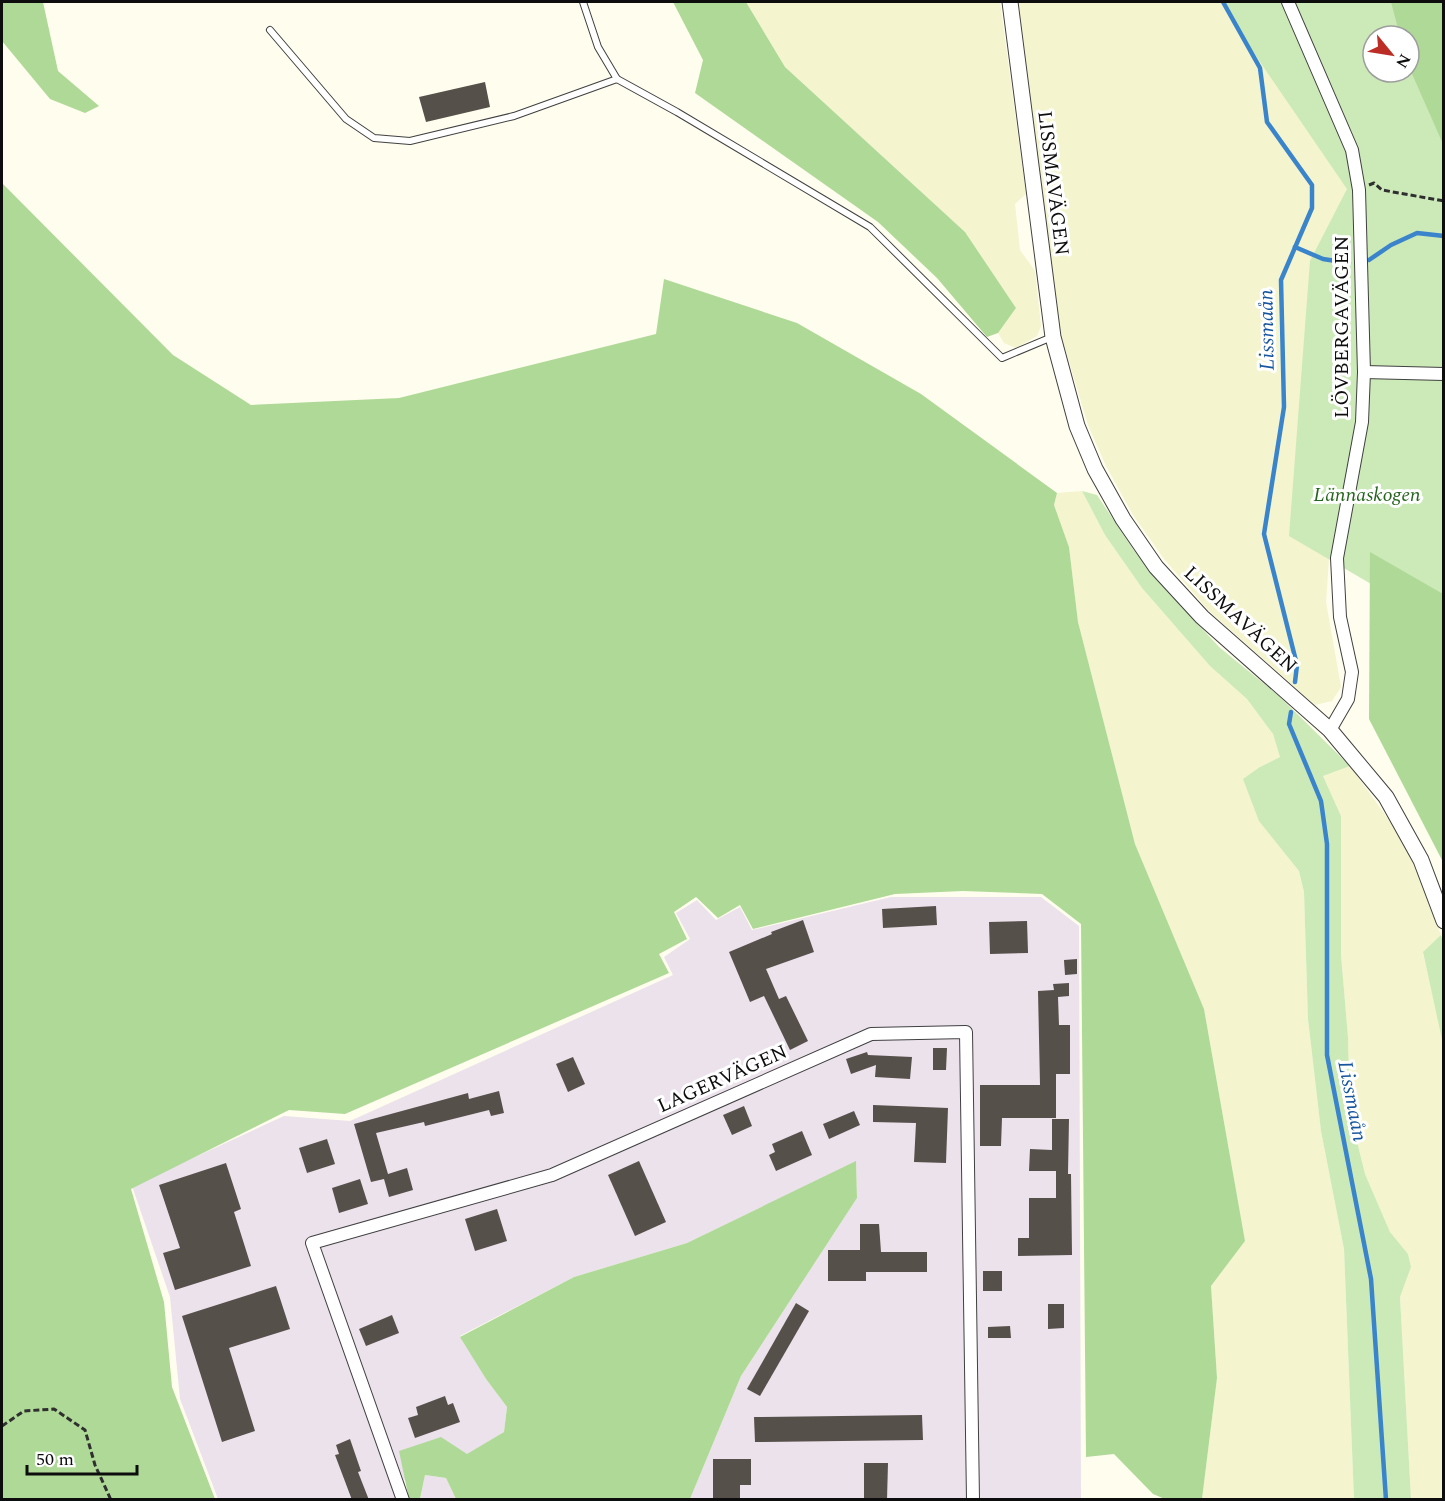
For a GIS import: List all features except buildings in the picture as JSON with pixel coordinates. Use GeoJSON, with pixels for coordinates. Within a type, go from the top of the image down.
{"type":"FeatureCollection","features":[{"type":"Feature","properties":{"kind":"street","name":"LISSMAVÄGEN"},"geometry":{"type":"LineString","coordinates":[[1010,2],[1053,337],[1077,426],[1095,469],[1124,519],[1156,567],[1202,617],[1330,730],[1386,797],[1421,860],[1443,921]]}},
{"type":"Feature","properties":{"kind":"street","name":"LÖVBERGAVÄGEN"},"geometry":{"type":"LineString","coordinates":[[1288,2],[1352,150],[1359,190],[1364,372],[1362,422],[1337,558],[1340,617],[1352,672],[1348,699],[1330,730]]}},
{"type":"Feature","properties":{"kind":"street"},"geometry":{"type":"LineString","coordinates":[[1364,372],[1443,374]]}},
{"type":"Feature","properties":{"kind":"street","name":"LAGERVÄGEN"},"geometry":{"type":"LineString","coordinates":[[404,1500],[312,1243],[552,1175],[871,1034],[966,1032],[973,1500]]}},
{"type":"Feature","properties":{"kind":"lane"},"geometry":{"type":"LineString","coordinates":[[583,2],[598,47],[617,79],[677,112],[870,227],[1002,358],[1053,337]]}},
{"type":"Feature","properties":{"kind":"lane"},"geometry":{"type":"LineString","coordinates":[[270,30],[346,118],[374,138],[410,141],[514,116],[617,79]]}},
{"type":"Feature","properties":{"kind":"path"},"geometry":{"type":"LineString","coordinates":[[1374,183],[1382,190],[1443,201]]}},
{"type":"Feature","properties":{"kind":"path"},"geometry":{"type":"LineString","coordinates":[[2,1426],[24,1411],[54,1409],[85,1430],[95,1465],[111,1500]]}},
{"type":"Feature","properties":{"kind":"shaded area"},"geometry":{"type":"Polygon","coordinates":[[[891,897],[1041,897],[1079,926],[1081,1499],[690,1499],[741,1376],[857,1198],[856,1162],[687,1243],[574,1277],[460,1336],[486,1379],[507,1407],[504,1432],[467,1455],[404,1480],[409,1499],[218,1499],[180,1399],[170,1297],[132,1186],[284,1116],[350,1121],[673,975],[664,957],[690,939],[676,913],[697,900],[716,920],[740,907],[752,930],[891,897]]]}},
{"type":"Feature","properties":{"kind":"shaded area"},"geometry":{"type":"Polygon","coordinates":[[[425,1475],[446,1478],[456,1499],[420,1500],[425,1475]]]}},
{"type":"Feature","properties":{"kind":"green space"},"geometry":{"type":"Polygon","coordinates":[[[2,2],[43,2],[58,71],[99,106],[85,113],[50,99],[2,41],[2,2]]]}},
{"type":"Feature","properties":{"kind":"green space"},"geometry":{"type":"Polygon","coordinates":[[[673,2],[746,2],[785,67],[965,232],[1016,308],[998,333],[987,337],[937,278],[878,222],[695,93],[703,60],[673,2]]]}},
{"type":"Feature","properties":{"kind":"green space"},"geometry":{"type":"Polygon","coordinates":[[[746,2],[1000,2],[1026,194],[1015,204],[1020,250],[1035,271],[1041,326],[1037,336],[1016,348],[1004,343],[998,333],[1016,308],[965,232],[785,67],[746,2]]]}},
{"type":"Feature","properties":{"kind":"green space"},"geometry":{"type":"Polygon","coordinates":[[[1014,2],[1391,2],[1379,24],[1361,24],[1361,84],[1410,84],[1289,535],[1329,559],[1326,602],[1341,687],[1332,701],[1315,705],[1209,611],[1164,559],[1133,515],[1106,466],[1088,425],[1061,335],[1014,2]]]}},
{"type":"Feature","properties":{"kind":"green space","name":"Lännaskogen"},"geometry":{"type":"Polygon","coordinates":[[[1223,2],[1443,2],[1443,626],[1289,536],[1310,261],[1347,189],[1245,40],[1223,2]]]}},
{"type":"Feature","properties":{"kind":"green space"},"geometry":{"type":"Polygon","coordinates":[[[1391,2],[1443,2],[1443,144],[1417,84],[1421,84],[1421,24],[1397,24],[1391,2]]]}},
{"type":"Feature","properties":{"kind":"green space"},"geometry":{"type":"Polygon","coordinates":[[[2,183],[173,355],[251,405],[399,398],[656,334],[664,279],[797,323],[921,394],[1057,493],[1054,505],[1069,547],[1078,622],[1135,844],[1204,1009],[1245,1241],[1211,1286],[1217,1378],[1202,1499],[1165,1499],[1153,1494],[1114,1454],[1086,1457],[1081,924],[1042,894],[963,891],[895,894],[753,929],[740,905],[718,918],[696,897],[674,912],[687,939],[659,954],[669,973],[345,1114],[289,1110],[131,1189],[164,1302],[172,1387],[215,1499],[2,1499],[2,183]]]}},
{"type":"Feature","properties":{"kind":"green space"},"geometry":{"type":"Polygon","coordinates":[[[1082,491],[1105,535],[1142,588],[1210,666],[1247,699],[1273,734],[1280,757],[1260,767],[1287,856],[1299,871],[1304,892],[1308,1019],[1321,1131],[1344,1249],[1354,1499],[1202,1499],[1217,1378],[1211,1286],[1245,1241],[1204,1009],[1135,844],[1078,622],[1069,547],[1054,505],[1057,493],[1082,491]]]}},
{"type":"Feature","properties":{"kind":"green space"},"geometry":{"type":"Polygon","coordinates":[[[1082,491],[1097,495],[1133,549],[1163,586],[1219,647],[1279,696],[1350,766],[1323,776],[1341,816],[1341,955],[1348,1037],[1350,1113],[1365,1174],[1390,1232],[1408,1254],[1411,1267],[1400,1297],[1411,1499],[1354,1499],[1344,1249],[1321,1131],[1308,1019],[1304,892],[1299,871],[1259,821],[1243,779],[1280,757],[1273,734],[1247,699],[1210,666],[1142,588],[1105,535],[1082,491]]]}},
{"type":"Feature","properties":{"kind":"green space"},"geometry":{"type":"Polygon","coordinates":[[[1370,552],[1443,594],[1443,862],[1369,719],[1370,552]]]}},
{"type":"Feature","properties":{"kind":"green space"},"geometry":{"type":"Polygon","coordinates":[[[1350,766],[1396,830],[1416,869],[1441,935],[1423,953],[1444,1044],[1443,1499],[1411,1499],[1400,1297],[1411,1267],[1408,1254],[1390,1232],[1365,1174],[1350,1113],[1348,1037],[1341,955],[1341,816],[1323,776],[1350,766]]]}},
{"type":"Feature","properties":{"kind":"green space"},"geometry":{"type":"Polygon","coordinates":[[[1441,935],[1444,944],[1443,1044],[1423,952],[1441,935]]]}},
{"type":"Feature","properties":{"kind":"green space"},"geometry":{"type":"Polygon","coordinates":[[[856,1161],[857,1198],[741,1376],[690,1499],[456,1499],[446,1478],[425,1475],[420,1499],[409,1499],[399,1451],[441,1437],[467,1454],[504,1432],[507,1407],[486,1379],[460,1337],[574,1277],[687,1243],[856,1161]]]}},
{"type":"Feature","properties":{"kind":"waterway","name":"Lissmaån"},"geometry":{"type":"LineString","coordinates":[[1223,2],[1260,68],[1267,122],[1312,185],[1312,208],[1281,280],[1284,407],[1264,534],[1297,665],[1295,682]]}},
{"type":"Feature","properties":{"kind":"waterway"},"geometry":{"type":"LineString","coordinates":[[1369,260],[1391,245],[1417,233],[1444,236]]}},
{"type":"Feature","properties":{"kind":"waterway"},"geometry":{"type":"LineString","coordinates":[[1295,247],[1323,259],[1349,263]]}},
{"type":"Feature","properties":{"kind":"waterway","name":"Lissmaån"},"geometry":{"type":"LineString","coordinates":[[1291,712],[1289,724],[1321,801],[1327,844],[1327,1055],[1371,1279],[1386,1500]]}}]}
